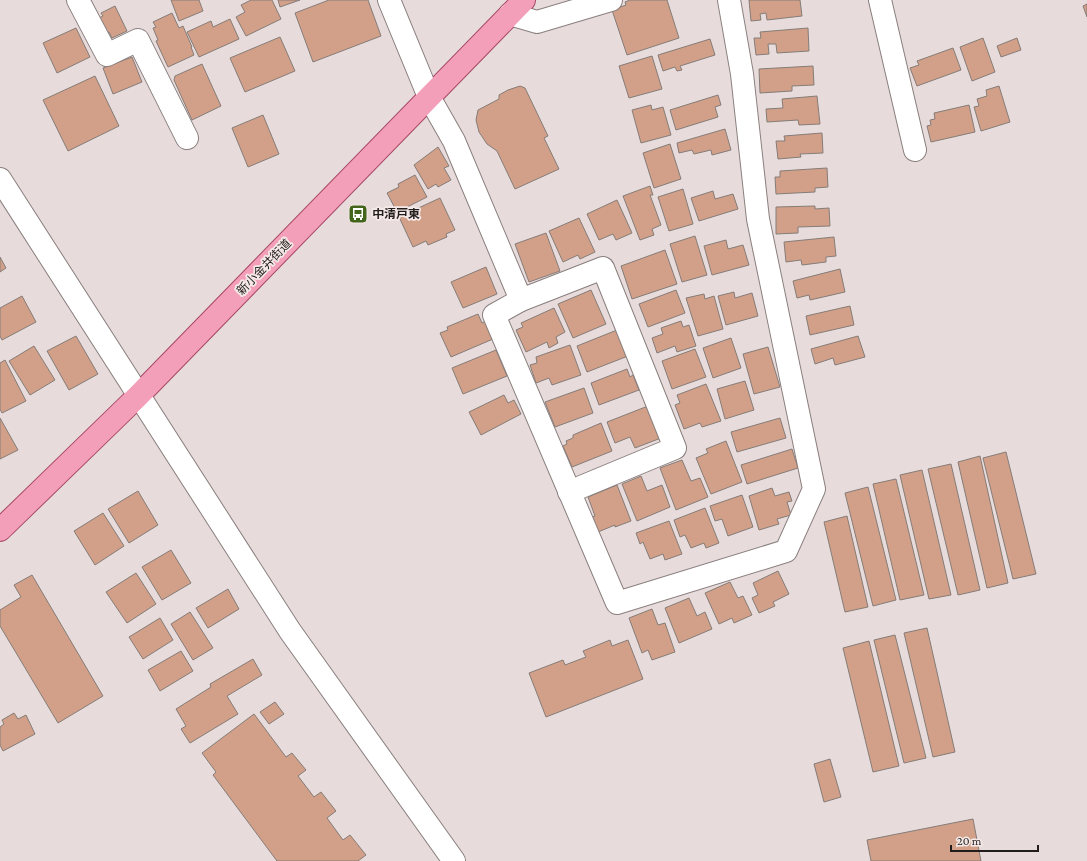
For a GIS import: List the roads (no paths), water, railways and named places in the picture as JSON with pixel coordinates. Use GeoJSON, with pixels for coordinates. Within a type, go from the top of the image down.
{"type":"FeatureCollection","features":[{"type":"Feature","properties":{"kind":"main road","name":"新小金井街道"},"geometry":{"type":"LineString","coordinates":[[0,530],[138,396],[517,7]]}},
{"type":"Feature","properties":{"kind":"street"},"geometry":{"type":"LineString","coordinates":[[78,0],[107,55],[138,40],[187,138]]}},
{"type":"Feature","properties":{"kind":"street"},"geometry":{"type":"LineString","coordinates":[[389,0],[429,97],[454,141],[521,300]]}},
{"type":"Feature","properties":{"kind":"street"},"geometry":{"type":"LineString","coordinates":[[517,7],[537,22],[611,0]]}},
{"type":"Feature","properties":{"kind":"street"},"geometry":{"type":"LineString","coordinates":[[569,492],[675,448],[602,268],[521,300],[494,315],[569,492],[617,603],[786,551],[814,489],[758,219],[742,74],[729,0]]}},
{"type":"Feature","properties":{"kind":"street"},"geometry":{"type":"LineString","coordinates":[[880,0],[915,150]]}},
{"type":"Feature","properties":{"kind":"street"},"geometry":{"type":"LineString","coordinates":[[0,179],[290,631],[454,861]]}},
{"type":"Feature","properties":{"kind":"place","name":"中清戸東"},"geometry":{"type":"Point","coordinates":[358,214]}}]}
